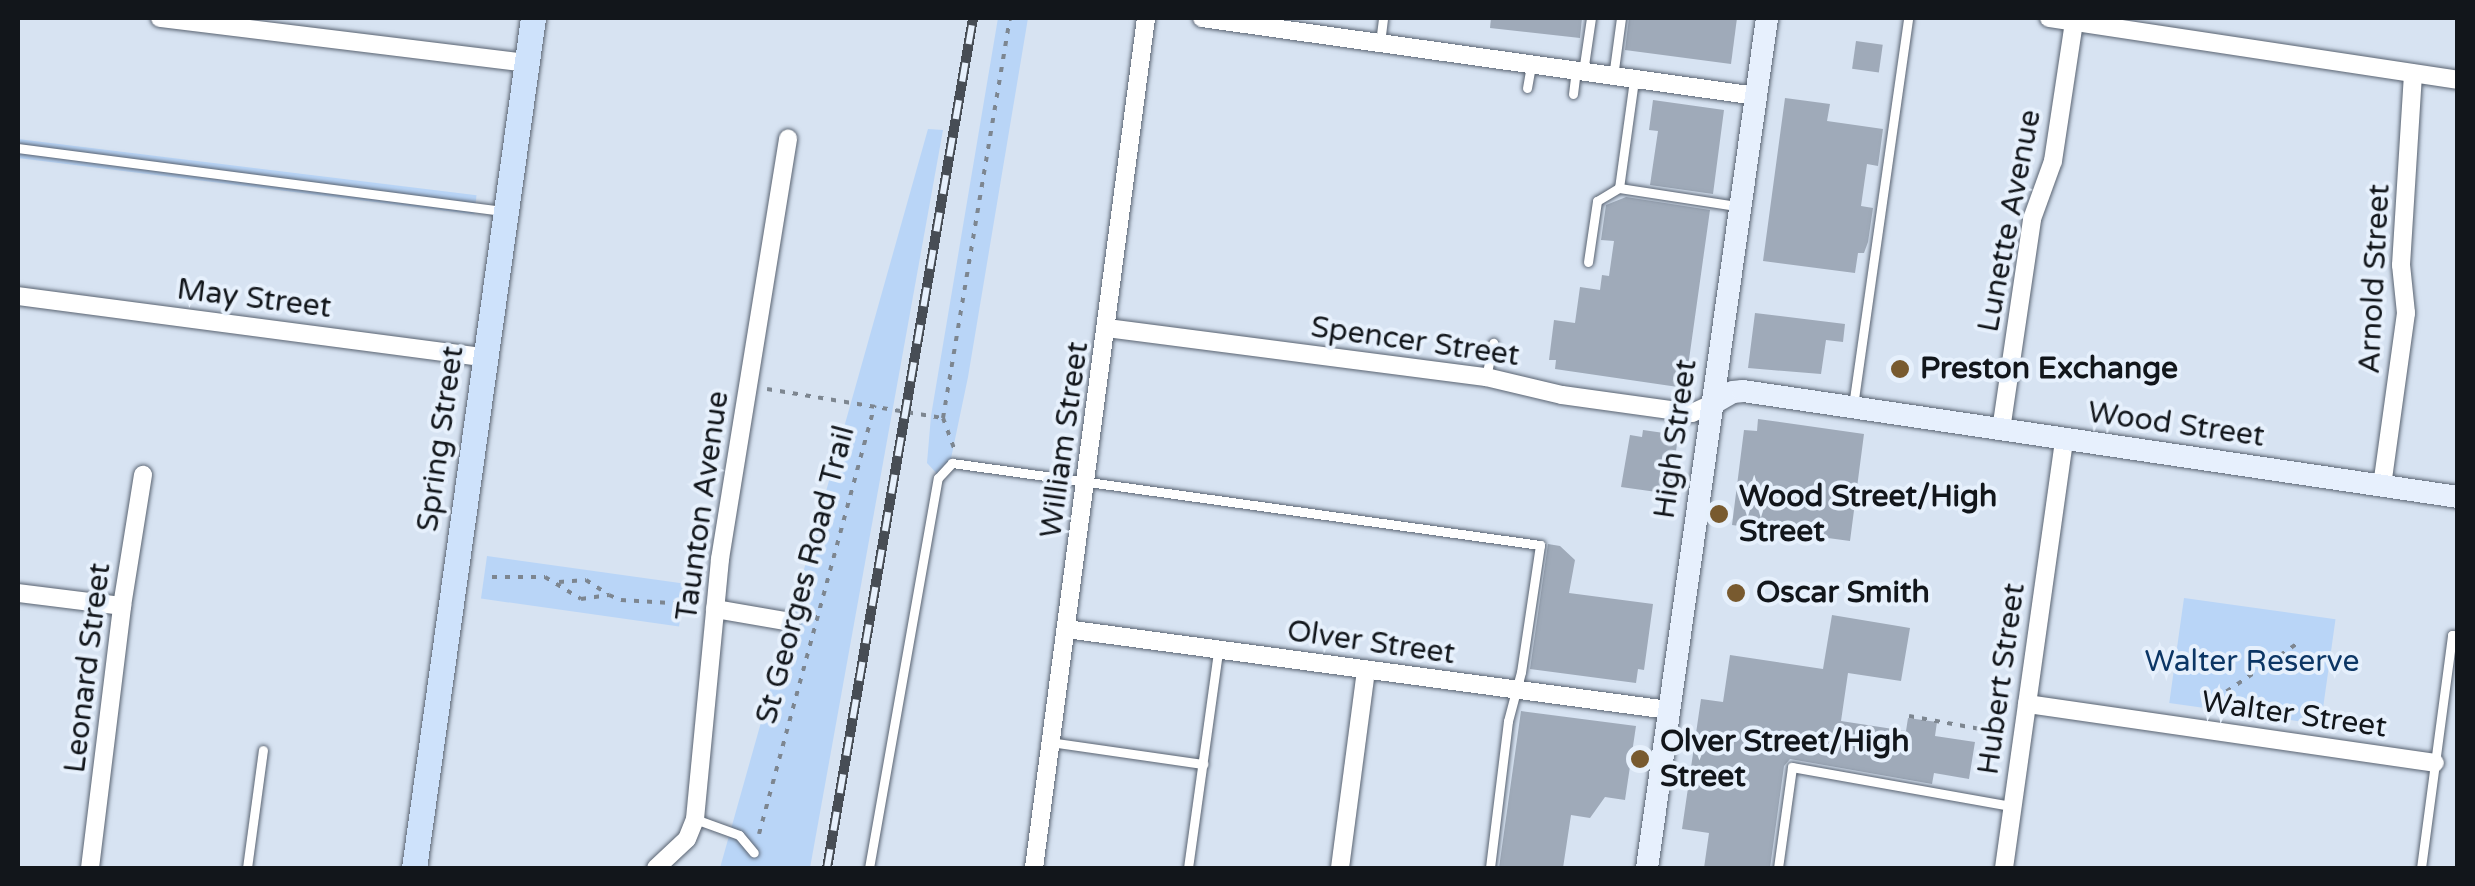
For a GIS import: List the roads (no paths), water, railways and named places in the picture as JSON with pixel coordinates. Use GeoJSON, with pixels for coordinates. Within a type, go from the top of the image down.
{"type":"FeatureCollection","features":[{"type":"Feature","properties":{"kind":"main road","name":"Spring Street"},"geometry":{"type":"LineString","coordinates":[[414,868],[533,18]]}},
{"type":"Feature","properties":{"kind":"main road","name":"High Street"},"geometry":{"type":"LineString","coordinates":[[1647,868],[1767,18]]}},
{"type":"Feature","properties":{"kind":"main road","name":"Wood Street"},"geometry":{"type":"LineString","coordinates":[[1712,404],[1743,391],[2458,497]]}},
{"type":"Feature","properties":{"kind":"street"},"geometry":{"type":"LineString","coordinates":[[160,18],[527,63]]}},
{"type":"Feature","properties":{"kind":"street","name":"William Street"},"geometry":{"type":"LineString","coordinates":[[1034,868],[1146,18]]}},
{"type":"Feature","properties":{"kind":"street"},"geometry":{"type":"LineString","coordinates":[[1202,18],[1756,96]]}},
{"type":"Feature","properties":{"kind":"street"},"geometry":{"type":"LineString","coordinates":[[2049,18],[2458,80]]}},
{"type":"Feature","properties":{"kind":"street","name":"Lunette Avenue"},"geometry":{"type":"LineString","coordinates":[[2001,430],[2032,219],[2053,161],[2074,22]]}},
{"type":"Feature","properties":{"kind":"street","name":"Arnold Street"},"geometry":{"type":"LineString","coordinates":[[2382,486],[2406,313],[2402,265],[2412,74]]}},
{"type":"Feature","properties":{"kind":"street","name":"Taunton Avenue"},"geometry":{"type":"LineString","coordinates":[[656,868],[687,839],[695,818],[716,609],[788,138]]}},
{"type":"Feature","properties":{"kind":"street","name":"May Street"},"geometry":{"type":"LineString","coordinates":[[18,296],[484,357]]}},
{"type":"Feature","properties":{"kind":"street","name":"Spencer Street"},"geometry":{"type":"LineString","coordinates":[[1108,328],[1486,376],[1562,395],[1692,413],[1712,404]]}},
{"type":"Feature","properties":{"kind":"street","name":"Hubert Street"},"geometry":{"type":"LineString","coordinates":[[2004,868],[2064,439]]}},
{"type":"Feature","properties":{"kind":"street","name":"Leonard Street"},"geometry":{"type":"LineString","coordinates":[[90,868],[122,606],[143,474]]}},
{"type":"Feature","properties":{"kind":"street"},"geometry":{"type":"LineString","coordinates":[[18,593],[122,606]]}},
{"type":"Feature","properties":{"kind":"street"},"geometry":{"type":"LineString","coordinates":[[716,609],[790,622]]}},
{"type":"Feature","properties":{"kind":"street","name":"Olver Street"},"geometry":{"type":"LineString","coordinates":[[1066,630],[1668,710]]}},
{"type":"Feature","properties":{"kind":"street"},"geometry":{"type":"LineString","coordinates":[[1340,868],[1366,670]]}},
{"type":"Feature","properties":{"kind":"street","name":"Walter Street"},"geometry":{"type":"LineString","coordinates":[[2027,704],[2435,763]]}},
{"type":"Feature","properties":{"kind":"lane"},"geometry":{"type":"LineString","coordinates":[[1380,43],[1384,18]]}},
{"type":"Feature","properties":{"kind":"lane"},"geometry":{"type":"LineString","coordinates":[[1573,94],[1591,18]]}},
{"type":"Feature","properties":{"kind":"lane"},"geometry":{"type":"LineString","coordinates":[[1613,77],[1621,18]]}},
{"type":"Feature","properties":{"kind":"lane"},"geometry":{"type":"LineString","coordinates":[[1852,408],[1908,18]]}},
{"type":"Feature","properties":{"kind":"lane"},"geometry":{"type":"LineString","coordinates":[[1528,88],[1531,65]]}},
{"type":"Feature","properties":{"kind":"lane"},"geometry":{"type":"LineString","coordinates":[[1619,188],[1634,80]]}},
{"type":"Feature","properties":{"kind":"lane"},"geometry":{"type":"LineString","coordinates":[[18,148],[504,211]]}},
{"type":"Feature","properties":{"kind":"lane"},"geometry":{"type":"LineString","coordinates":[[1588,262],[1596,201],[1619,188],[1740,207]]}},
{"type":"Feature","properties":{"kind":"lane"},"geometry":{"type":"LineString","coordinates":[[1486,376],[1493,343]]}},
{"type":"Feature","properties":{"kind":"lane"},"geometry":{"type":"LineString","coordinates":[[869,868],[938,478],[944,468],[961,464],[1540,545],[1518,691],[1508,721],[1490,868]]}},
{"type":"Feature","properties":{"kind":"lane"},"geometry":{"type":"LineString","coordinates":[[2421,868],[2452,635],[2458,636]]}},
{"type":"Feature","properties":{"kind":"lane"},"geometry":{"type":"LineString","coordinates":[[1188,868],[1218,651]]}},
{"type":"Feature","properties":{"kind":"lane"},"geometry":{"type":"LineString","coordinates":[[1050,742],[1203,764]]}},
{"type":"Feature","properties":{"kind":"lane"},"geometry":{"type":"LineString","coordinates":[[247,868],[263,750]]}},
{"type":"Feature","properties":{"kind":"lane"},"geometry":{"type":"LineString","coordinates":[[1778,868],[1792,767],[2012,806]]}},
{"type":"Feature","properties":{"kind":"lane"},"geometry":{"type":"LineString","coordinates":[[695,818],[739,836],[754,853]]}},
{"type":"Feature","properties":{"kind":"railway"},"geometry":{"type":"LineString","coordinates":[[827,868],[973,18]]}},
{"type":"Feature","properties":{"kind":"place","name":"Preston Exchange"},"geometry":{"type":"Point","coordinates":[1900,369]}},
{"type":"Feature","properties":{"kind":"place","name":"Wood Street/High Street"},"geometry":{"type":"Point","coordinates":[1719,514]}},
{"type":"Feature","properties":{"kind":"place","name":"Oscar Smith"},"geometry":{"type":"Point","coordinates":[1736,593]}},
{"type":"Feature","properties":{"kind":"place","name":"Olver Street/High Street"},"geometry":{"type":"Point","coordinates":[1640,759]}},
{"type":"Feature","properties":{"kind":"park label","name":"Walter Reserve"},"geometry":{"type":"Point","coordinates":[2252,662]}}]}
